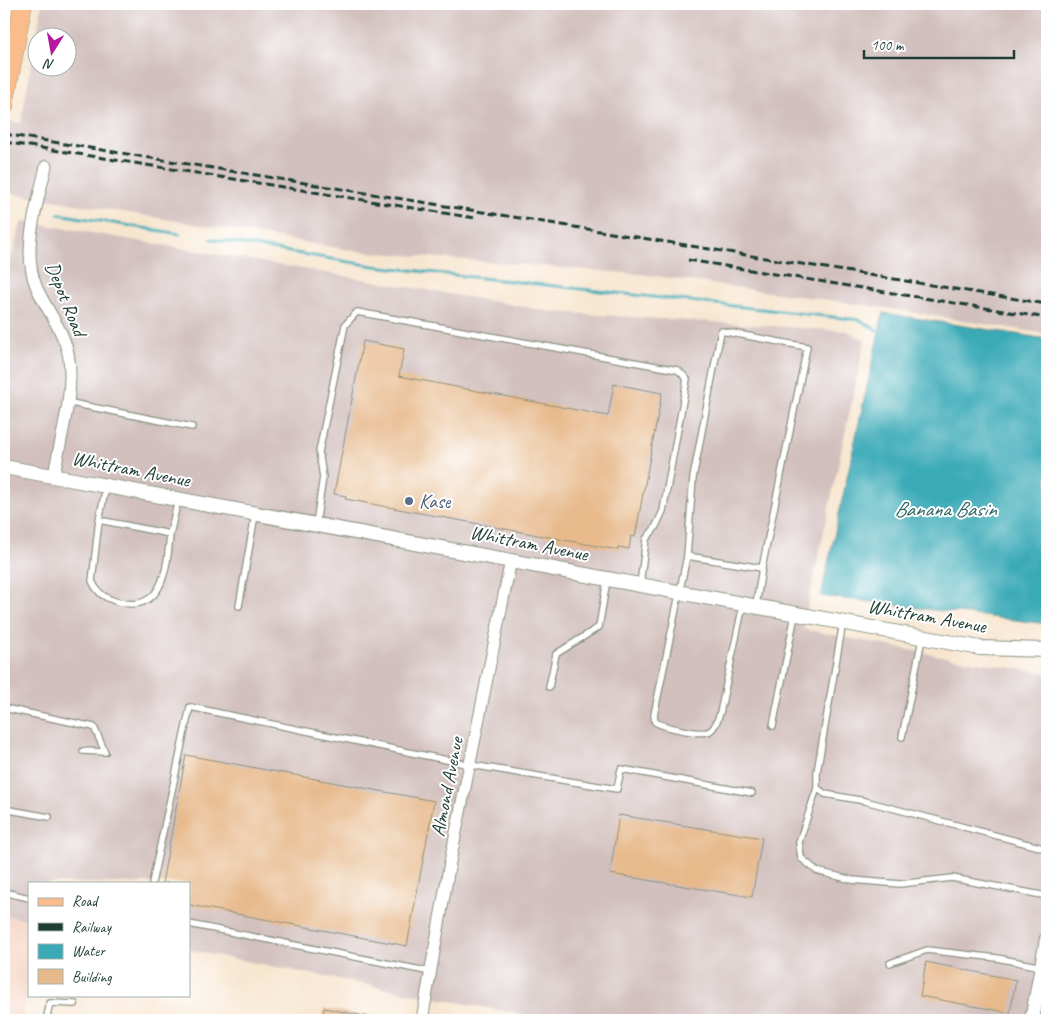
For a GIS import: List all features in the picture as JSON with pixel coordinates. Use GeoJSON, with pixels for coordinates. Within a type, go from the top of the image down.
{"type":"FeatureCollection","features":[{"type":"Feature","properties":{"kind":"main road"},"geometry":{"type":"LineString","coordinates":[[5,99],[23,4]]}},
{"type":"Feature","properties":{"kind":"street","name":"Depot Road"},"geometry":{"type":"LineString","coordinates":[[46,166],[37,210],[31,266],[36,284],[66,346],[70,379],[54,476]]}},
{"type":"Feature","properties":{"kind":"street","name":"Whittram Avenue"},"geometry":{"type":"LineString","coordinates":[[4,467],[980,648],[1047,650]]}},
{"type":"Feature","properties":{"kind":"street","name":"Almond Avenue"},"geometry":{"type":"LineString","coordinates":[[422,1020],[450,862],[511,560]]}},
{"type":"Feature","properties":{"kind":"street"},"geometry":{"type":"LineString","coordinates":[[1032,1020],[1047,939]]}},
{"type":"Feature","properties":{"kind":"lane"},"geometry":{"type":"LineString","coordinates":[[316,524],[323,477],[318,452],[345,324],[357,312],[678,370],[688,379],[663,511],[655,528],[646,539],[640,584]]}},
{"type":"Feature","properties":{"kind":"lane"},"geometry":{"type":"LineString","coordinates":[[721,331],[807,347],[762,568],[717,723],[710,732],[691,731],[660,724],[654,718],[687,556],[693,478],[721,331]]}},
{"type":"Feature","properties":{"kind":"lane"},"geometry":{"type":"LineString","coordinates":[[66,402],[192,426]]}},
{"type":"Feature","properties":{"kind":"lane"},"geometry":{"type":"LineString","coordinates":[[106,485],[99,520],[92,581],[96,591],[106,598],[131,605],[141,603],[153,596],[161,585],[168,562],[170,534],[179,499]]}},
{"type":"Feature","properties":{"kind":"lane"},"geometry":{"type":"LineString","coordinates":[[239,606],[256,513]]}},
{"type":"Feature","properties":{"kind":"lane"},"geometry":{"type":"LineString","coordinates":[[99,520],[170,534]]}},
{"type":"Feature","properties":{"kind":"lane"},"geometry":{"type":"LineString","coordinates":[[687,556],[762,568]]}},
{"type":"Feature","properties":{"kind":"lane"},"geometry":{"type":"LineString","coordinates":[[549,687],[556,654],[599,627],[608,578]]}},
{"type":"Feature","properties":{"kind":"lane"},"geometry":{"type":"LineString","coordinates":[[772,726],[796,613]]}},
{"type":"Feature","properties":{"kind":"lane"},"geometry":{"type":"LineString","coordinates":[[844,622],[817,772],[816,788],[799,842],[801,858],[817,871],[852,880],[900,884],[952,878],[1047,896]]}},
{"type":"Feature","properties":{"kind":"lane"},"geometry":{"type":"LineString","coordinates":[[902,737],[922,636]]}},
{"type":"Feature","properties":{"kind":"lane"},"geometry":{"type":"LineString","coordinates":[[152,882],[190,707],[471,765],[617,789],[621,769],[752,793]]}},
{"type":"Feature","properties":{"kind":"lane"},"geometry":{"type":"LineString","coordinates":[[4,708],[94,726],[105,752],[83,751]]}},
{"type":"Feature","properties":{"kind":"lane"},"geometry":{"type":"LineString","coordinates":[[816,788],[826,794],[865,801],[1047,849]]}},
{"type":"Feature","properties":{"kind":"lane"},"geometry":{"type":"LineString","coordinates":[[4,809],[49,817]]}},
{"type":"Feature","properties":{"kind":"lane"},"geometry":{"type":"LineString","coordinates":[[4,892],[28,898]]}},
{"type":"Feature","properties":{"kind":"lane"},"geometry":{"type":"LineString","coordinates":[[190,924],[431,972]]}},
{"type":"Feature","properties":{"kind":"lane"},"geometry":{"type":"LineString","coordinates":[[890,963],[927,950],[997,958],[1042,967]]}},
{"type":"Feature","properties":{"kind":"lane"},"geometry":{"type":"LineString","coordinates":[[46,1020],[50,1003],[75,1004]]}},
{"type":"Feature","properties":{"kind":"shaded area"},"geometry":{"type":"Polygon","coordinates":[[[42,4],[1047,4],[1047,334],[878,307],[648,275],[356,251],[4,192],[4,121],[21,123],[29,78],[78,78],[78,28],[38,28],[42,4]]]}},
{"type":"Feature","properties":{"kind":"shaded area"},"geometry":{"type":"Polygon","coordinates":[[[22,221],[554,312],[847,331],[865,340],[803,629],[951,658],[1047,673],[1047,1020],[549,1020],[190,950],[190,882],[28,882],[28,920],[4,915],[4,283],[22,221]]]}},
{"type":"Feature","properties":{"kind":"shaded area"},"geometry":{"type":"Polygon","coordinates":[[[4,915],[28,920],[28,990],[22,1020],[4,1020],[4,915]]]}},
{"type":"Feature","properties":{"kind":"water","name":"Banana Basin"},"geometry":{"type":"Polygon","coordinates":[[[883,313],[1047,339],[1047,624],[821,596],[883,313]]]}},
{"type":"Feature","properties":{"kind":"building"},"geometry":{"type":"Polygon","coordinates":[[[363,341],[404,349],[399,376],[608,416],[614,384],[662,393],[635,537],[631,536],[629,549],[619,547],[618,550],[345,499],[346,496],[334,494],[363,341]]]}},
{"type":"Feature","properties":{"kind":"building"},"geometry":{"type":"Polygon","coordinates":[[[186,755],[434,801],[407,946],[190,905],[190,882],[162,882],[186,755]]]}},
{"type":"Feature","properties":{"kind":"building"},"geometry":{"type":"Polygon","coordinates":[[[619,815],[762,838],[752,897],[610,874],[619,815]]]}},
{"type":"Feature","properties":{"kind":"building"},"geometry":{"type":"Polygon","coordinates":[[[926,962],[1016,980],[1010,1013],[920,996],[926,962]]]}},
{"type":"Feature","properties":{"kind":"building"},"geometry":{"type":"Polygon","coordinates":[[[324,1008],[380,1019],[380,1020],[322,1020],[324,1008]]]}},
{"type":"Feature","properties":{"kind":"waterway"},"geometry":{"type":"LineString","coordinates":[[58,214],[180,234]]}},
{"type":"Feature","properties":{"kind":"waterway"},"geometry":{"type":"LineString","coordinates":[[211,239],[374,266],[860,320],[882,333]]}},
{"type":"Feature","properties":{"kind":"railway"},"geometry":{"type":"LineString","coordinates":[[4,134],[1047,304]]}},
{"type":"Feature","properties":{"kind":"railway"},"geometry":{"type":"LineString","coordinates":[[4,142],[475,218]]}},
{"type":"Feature","properties":{"kind":"railway"},"geometry":{"type":"LineString","coordinates":[[688,260],[1047,318]]}},
{"type":"Feature","properties":{"kind":"place","name":"Kase"},"geometry":{"type":"Point","coordinates":[409,501]}}]}
